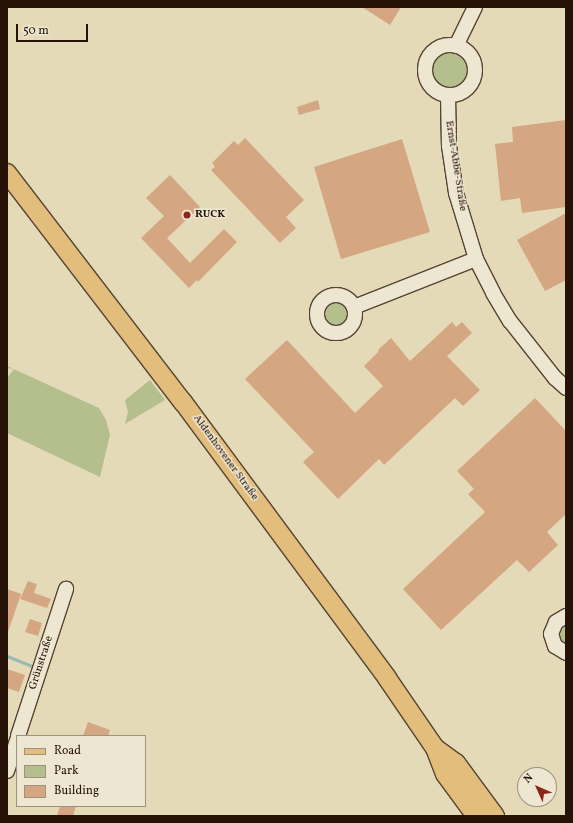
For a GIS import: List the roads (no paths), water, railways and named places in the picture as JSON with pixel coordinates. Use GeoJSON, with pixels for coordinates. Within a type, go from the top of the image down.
{"type":"FeatureCollection","features":[{"type":"Feature","properties":{"kind":"main road","name":"Aldenhovener Straße"},"geometry":{"type":"LineString","coordinates":[[7,173],[188,408],[387,678],[435,748],[446,774],[476,816]]}},
{"type":"Feature","properties":{"kind":"main road","name":"Aldenhovener Straße"},"geometry":{"type":"LineString","coordinates":[[435,748],[456,763],[495,816]]}},
{"type":"Feature","properties":{"kind":"street"},"geometry":{"type":"LineString","coordinates":[[456,46],[474,7]]}},
{"type":"Feature","properties":{"kind":"street"},"geometry":{"type":"LineString","coordinates":[[442,46],[456,46],[469,55],[474,68],[474,75],[472,82],[462,92],[448,95],[440,94],[428,84],[425,69],[430,55],[436,50],[442,46]]}},
{"type":"Feature","properties":{"kind":"street","name":"Ernst-Abbe-Straße"},"geometry":{"type":"LineString","coordinates":[[448,95],[447,118],[449,146],[456,193],[476,259],[493,293],[510,321],[554,378],[566,388]]}},
{"type":"Feature","properties":{"kind":"street"},"geometry":{"type":"LineString","coordinates":[[354,307],[476,259]]}},
{"type":"Feature","properties":{"kind":"street","name":"Grünstraße"},"geometry":{"type":"LineString","coordinates":[[18,735],[66,589]]}},
{"type":"Feature","properties":{"kind":"street"},"geometry":{"type":"LineString","coordinates":[[566,616],[556,622],[551,634],[555,646],[566,653]]}},
{"type":"Feature","properties":{"kind":"street"},"geometry":{"type":"LineString","coordinates":[[7,771],[16,743]]}},
{"type":"Feature","properties":{"kind":"waterway"},"geometry":{"type":"LineString","coordinates":[[7,656],[36,668]]}},
{"type":"Feature","properties":{"kind":"place","name":"RUCK"},"geometry":{"type":"Point","coordinates":[187,215]}}]}
